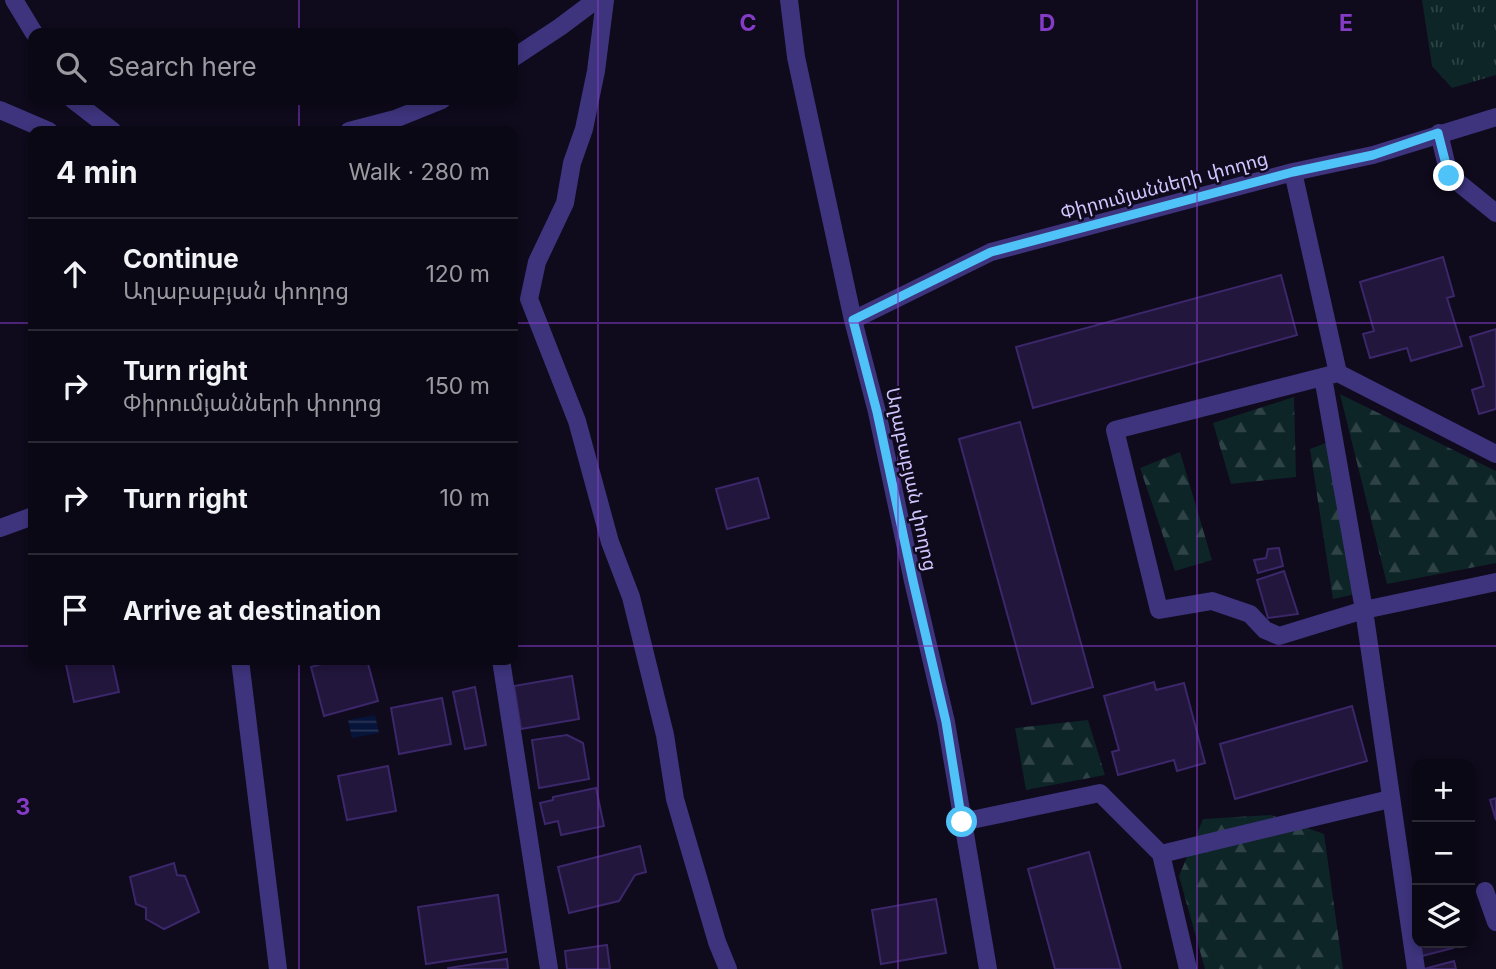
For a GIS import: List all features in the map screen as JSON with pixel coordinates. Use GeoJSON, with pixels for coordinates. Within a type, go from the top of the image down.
{"type":"FeatureCollection","features":[{"type":"Feature","properties":{"kind":"street"},"geometry":{"type":"LineString","coordinates":[[14,0],[31,28]]}},
{"type":"Feature","properties":{"kind":"street"},"geometry":{"type":"LineString","coordinates":[[518,55],[596,0]]}},
{"type":"Feature","properties":{"kind":"street"},"geometry":{"type":"LineString","coordinates":[[605,0],[596,71],[584,129],[572,163],[565,203],[537,262],[530,299],[577,421],[610,542],[631,597],[665,735],[675,799],[717,943],[729,969]]}},
{"type":"Feature","properties":{"kind":"street","name":"Աղաբաբյան փողոց"},"geometry":{"type":"LineString","coordinates":[[789,0],[796,57],[853,320],[877,412],[946,722],[988,969]]}},
{"type":"Feature","properties":{"kind":"street"},"geometry":{"type":"LineString","coordinates":[[79,105],[107,126]]}},
{"type":"Feature","properties":{"kind":"street"},"geometry":{"type":"LineString","coordinates":[[368,126],[430,105]]}},
{"type":"Feature","properties":{"kind":"street"},"geometry":{"type":"LineString","coordinates":[[0,110],[37,126]]}},
{"type":"Feature","properties":{"kind":"street","name":"Փիրումյանների փողոց"},"geometry":{"type":"LineString","coordinates":[[853,320],[991,252],[1293,172],[1373,155],[1496,117]]}},
{"type":"Feature","properties":{"kind":"street"},"geometry":{"type":"LineString","coordinates":[[1438,133],[1449,176],[1496,213]]}},
{"type":"Feature","properties":{"kind":"street"},"geometry":{"type":"LineString","coordinates":[[1293,172],[1331,375],[1416,969]]}},
{"type":"Feature","properties":{"kind":"street"},"geometry":{"type":"LineString","coordinates":[[1496,454],[1331,375],[1115,430],[1159,610],[1212,601],[1250,614],[1265,630],[1279,636],[1364,610],[1496,582]]}},
{"type":"Feature","properties":{"kind":"street"},"geometry":{"type":"LineString","coordinates":[[0,528],[28,518]]}},
{"type":"Feature","properties":{"kind":"street"},"geometry":{"type":"LineString","coordinates":[[241,665],[278,969]]}},
{"type":"Feature","properties":{"kind":"street"},"geometry":{"type":"LineString","coordinates":[[501,665],[550,969]]}},
{"type":"Feature","properties":{"kind":"street"},"geometry":{"type":"LineString","coordinates":[[962,822],[1100,793],[1161,854],[1188,969]]}},
{"type":"Feature","properties":{"kind":"street"},"geometry":{"type":"LineString","coordinates":[[1161,854],[1390,799]]}},
{"type":"Feature","properties":{"kind":"street"},"geometry":{"type":"LineString","coordinates":[[1485,891],[1496,922]]}},
{"type":"Feature","properties":{"kind":"green space"},"geometry":{"type":"Polygon","coordinates":[[[1422,0],[1496,0],[1496,75],[1452,88],[1432,66],[1422,0]]]}},
{"type":"Feature","properties":{"kind":"green space"},"geometry":{"type":"Polygon","coordinates":[[[1340,394],[1496,471],[1496,563],[1387,584],[1340,394]]]}},
{"type":"Feature","properties":{"kind":"green space"},"geometry":{"type":"Polygon","coordinates":[[[1294,397],[1296,477],[1231,484],[1213,423],[1294,397]]]}},
{"type":"Feature","properties":{"kind":"green space"},"geometry":{"type":"Polygon","coordinates":[[[1331,441],[1356,594],[1333,599],[1310,449],[1331,441]]]}},
{"type":"Feature","properties":{"kind":"green space"},"geometry":{"type":"Polygon","coordinates":[[[1180,452],[1212,560],[1175,571],[1140,468],[1180,452]]]}},
{"type":"Feature","properties":{"kind":"green space"},"geometry":{"type":"Polygon","coordinates":[[[1088,720],[1105,775],[1026,790],[1015,728],[1088,720]]]}},
{"type":"Feature","properties":{"kind":"green space"},"geometry":{"type":"Polygon","coordinates":[[[1271,815],[1324,834],[1343,969],[1205,969],[1179,876],[1203,819],[1271,815]]]}},
{"type":"Feature","properties":{"kind":"water"},"geometry":{"type":"Polygon","coordinates":[[[375,715],[379,733],[352,738],[348,720],[375,715]]]}},
{"type":"Feature","properties":{"kind":"building"},"geometry":{"type":"Polygon","coordinates":[[[1443,257],[1454,296],[1447,298],[1462,346],[1411,361],[1407,348],[1370,358],[1363,334],[1374,331],[1360,282],[1443,257]]]}},
{"type":"Feature","properties":{"kind":"building"},"geometry":{"type":"Polygon","coordinates":[[[1281,275],[1297,335],[1033,408],[1016,347],[1281,275]]]}},
{"type":"Feature","properties":{"kind":"building"},"geometry":{"type":"Polygon","coordinates":[[[1496,329],[1496,409],[1479,414],[1472,390],[1484,386],[1470,337],[1496,329]]]}},
{"type":"Feature","properties":{"kind":"building"},"geometry":{"type":"Polygon","coordinates":[[[1020,422],[1093,687],[1032,704],[959,439],[1020,422]]]}},
{"type":"Feature","properties":{"kind":"building"},"geometry":{"type":"Polygon","coordinates":[[[758,478],[769,518],[727,529],[716,489],[758,478]]]}},
{"type":"Feature","properties":{"kind":"building"},"geometry":{"type":"Polygon","coordinates":[[[1279,548],[1283,566],[1258,573],[1254,560],[1266,558],[1268,549],[1279,548]]]}},
{"type":"Feature","properties":{"kind":"building"},"geometry":{"type":"Polygon","coordinates":[[[1284,571],[1298,614],[1268,618],[1257,580],[1284,571]]]}},
{"type":"Feature","properties":{"kind":"building"},"geometry":{"type":"Polygon","coordinates":[[[66,665],[113,665],[119,692],[74,702],[66,665]]]}},
{"type":"Feature","properties":{"kind":"building"},"geometry":{"type":"Polygon","coordinates":[[[368,665],[378,701],[324,716],[311,667],[368,665]]]}},
{"type":"Feature","properties":{"kind":"building"},"geometry":{"type":"Polygon","coordinates":[[[572,676],[579,719],[521,729],[514,686],[572,676]]]}},
{"type":"Feature","properties":{"kind":"building"},"geometry":{"type":"Polygon","coordinates":[[[1154,682],[1156,690],[1184,683],[1205,763],[1177,771],[1174,760],[1118,775],[1112,752],[1119,750],[1104,696],[1154,682]]]}},
{"type":"Feature","properties":{"kind":"building"},"geometry":{"type":"Polygon","coordinates":[[[475,687],[486,745],[465,749],[453,692],[475,687]]]}},
{"type":"Feature","properties":{"kind":"building"},"geometry":{"type":"Polygon","coordinates":[[[442,698],[451,744],[399,754],[391,708],[442,698]]]}},
{"type":"Feature","properties":{"kind":"building"},"geometry":{"type":"Polygon","coordinates":[[[1352,706],[1367,761],[1235,799],[1220,744],[1352,706]]]}},
{"type":"Feature","properties":{"kind":"building"},"geometry":{"type":"Polygon","coordinates":[[[567,735],[583,743],[589,779],[539,788],[532,740],[567,735]]]}},
{"type":"Feature","properties":{"kind":"building"},"geometry":{"type":"Polygon","coordinates":[[[388,766],[396,811],[347,820],[338,776],[388,766]]]}},
{"type":"Feature","properties":{"kind":"building"},"geometry":{"type":"Polygon","coordinates":[[[596,788],[604,826],[561,835],[558,821],[545,824],[540,803],[553,800],[553,797],[596,788]]]}},
{"type":"Feature","properties":{"kind":"building"},"geometry":{"type":"Polygon","coordinates":[[[1496,798],[1496,820],[1490,800],[1496,798]]]}},
{"type":"Feature","properties":{"kind":"building"},"geometry":{"type":"Polygon","coordinates":[[[640,846],[646,872],[635,875],[619,901],[569,913],[558,867],[640,846]]]}},
{"type":"Feature","properties":{"kind":"building"},"geometry":{"type":"Polygon","coordinates":[[[1089,852],[1121,969],[1055,969],[1028,869],[1089,852]]]}},
{"type":"Feature","properties":{"kind":"building"},"geometry":{"type":"Polygon","coordinates":[[[174,863],[177,875],[185,876],[199,912],[164,929],[146,919],[146,908],[136,904],[130,877],[174,863]]]}},
{"type":"Feature","properties":{"kind":"building"},"geometry":{"type":"Polygon","coordinates":[[[498,895],[506,952],[426,964],[418,907],[498,895]]]}},
{"type":"Feature","properties":{"kind":"building"},"geometry":{"type":"Polygon","coordinates":[[[936,899],[946,953],[881,964],[872,910],[936,899]]]}},
{"type":"Feature","properties":{"kind":"building"},"geometry":{"type":"Polygon","coordinates":[[[607,945],[610,969],[567,969],[565,951],[607,945]]]}},
{"type":"Feature","properties":{"kind":"building"},"geometry":{"type":"Polygon","coordinates":[[[1420,948],[1453,948],[1422,956],[1420,948]]]}},
{"type":"Feature","properties":{"kind":"building"},"geometry":{"type":"Polygon","coordinates":[[[507,959],[508,969],[448,969],[448,968],[507,959]]]}},
{"type":"Feature","properties":{"kind":"building"},"geometry":{"type":"Polygon","coordinates":[[[1454,961],[1456,969],[1424,969],[1454,961]]]}},
{"type":"Feature","properties":{"kind":"route"},"geometry":{"type":"LineString","coordinates":[[962,822],[946,722],[877,412],[853,320],[991,252],[1293,172],[1373,155],[1438,133],[1449,176]]}}]}
